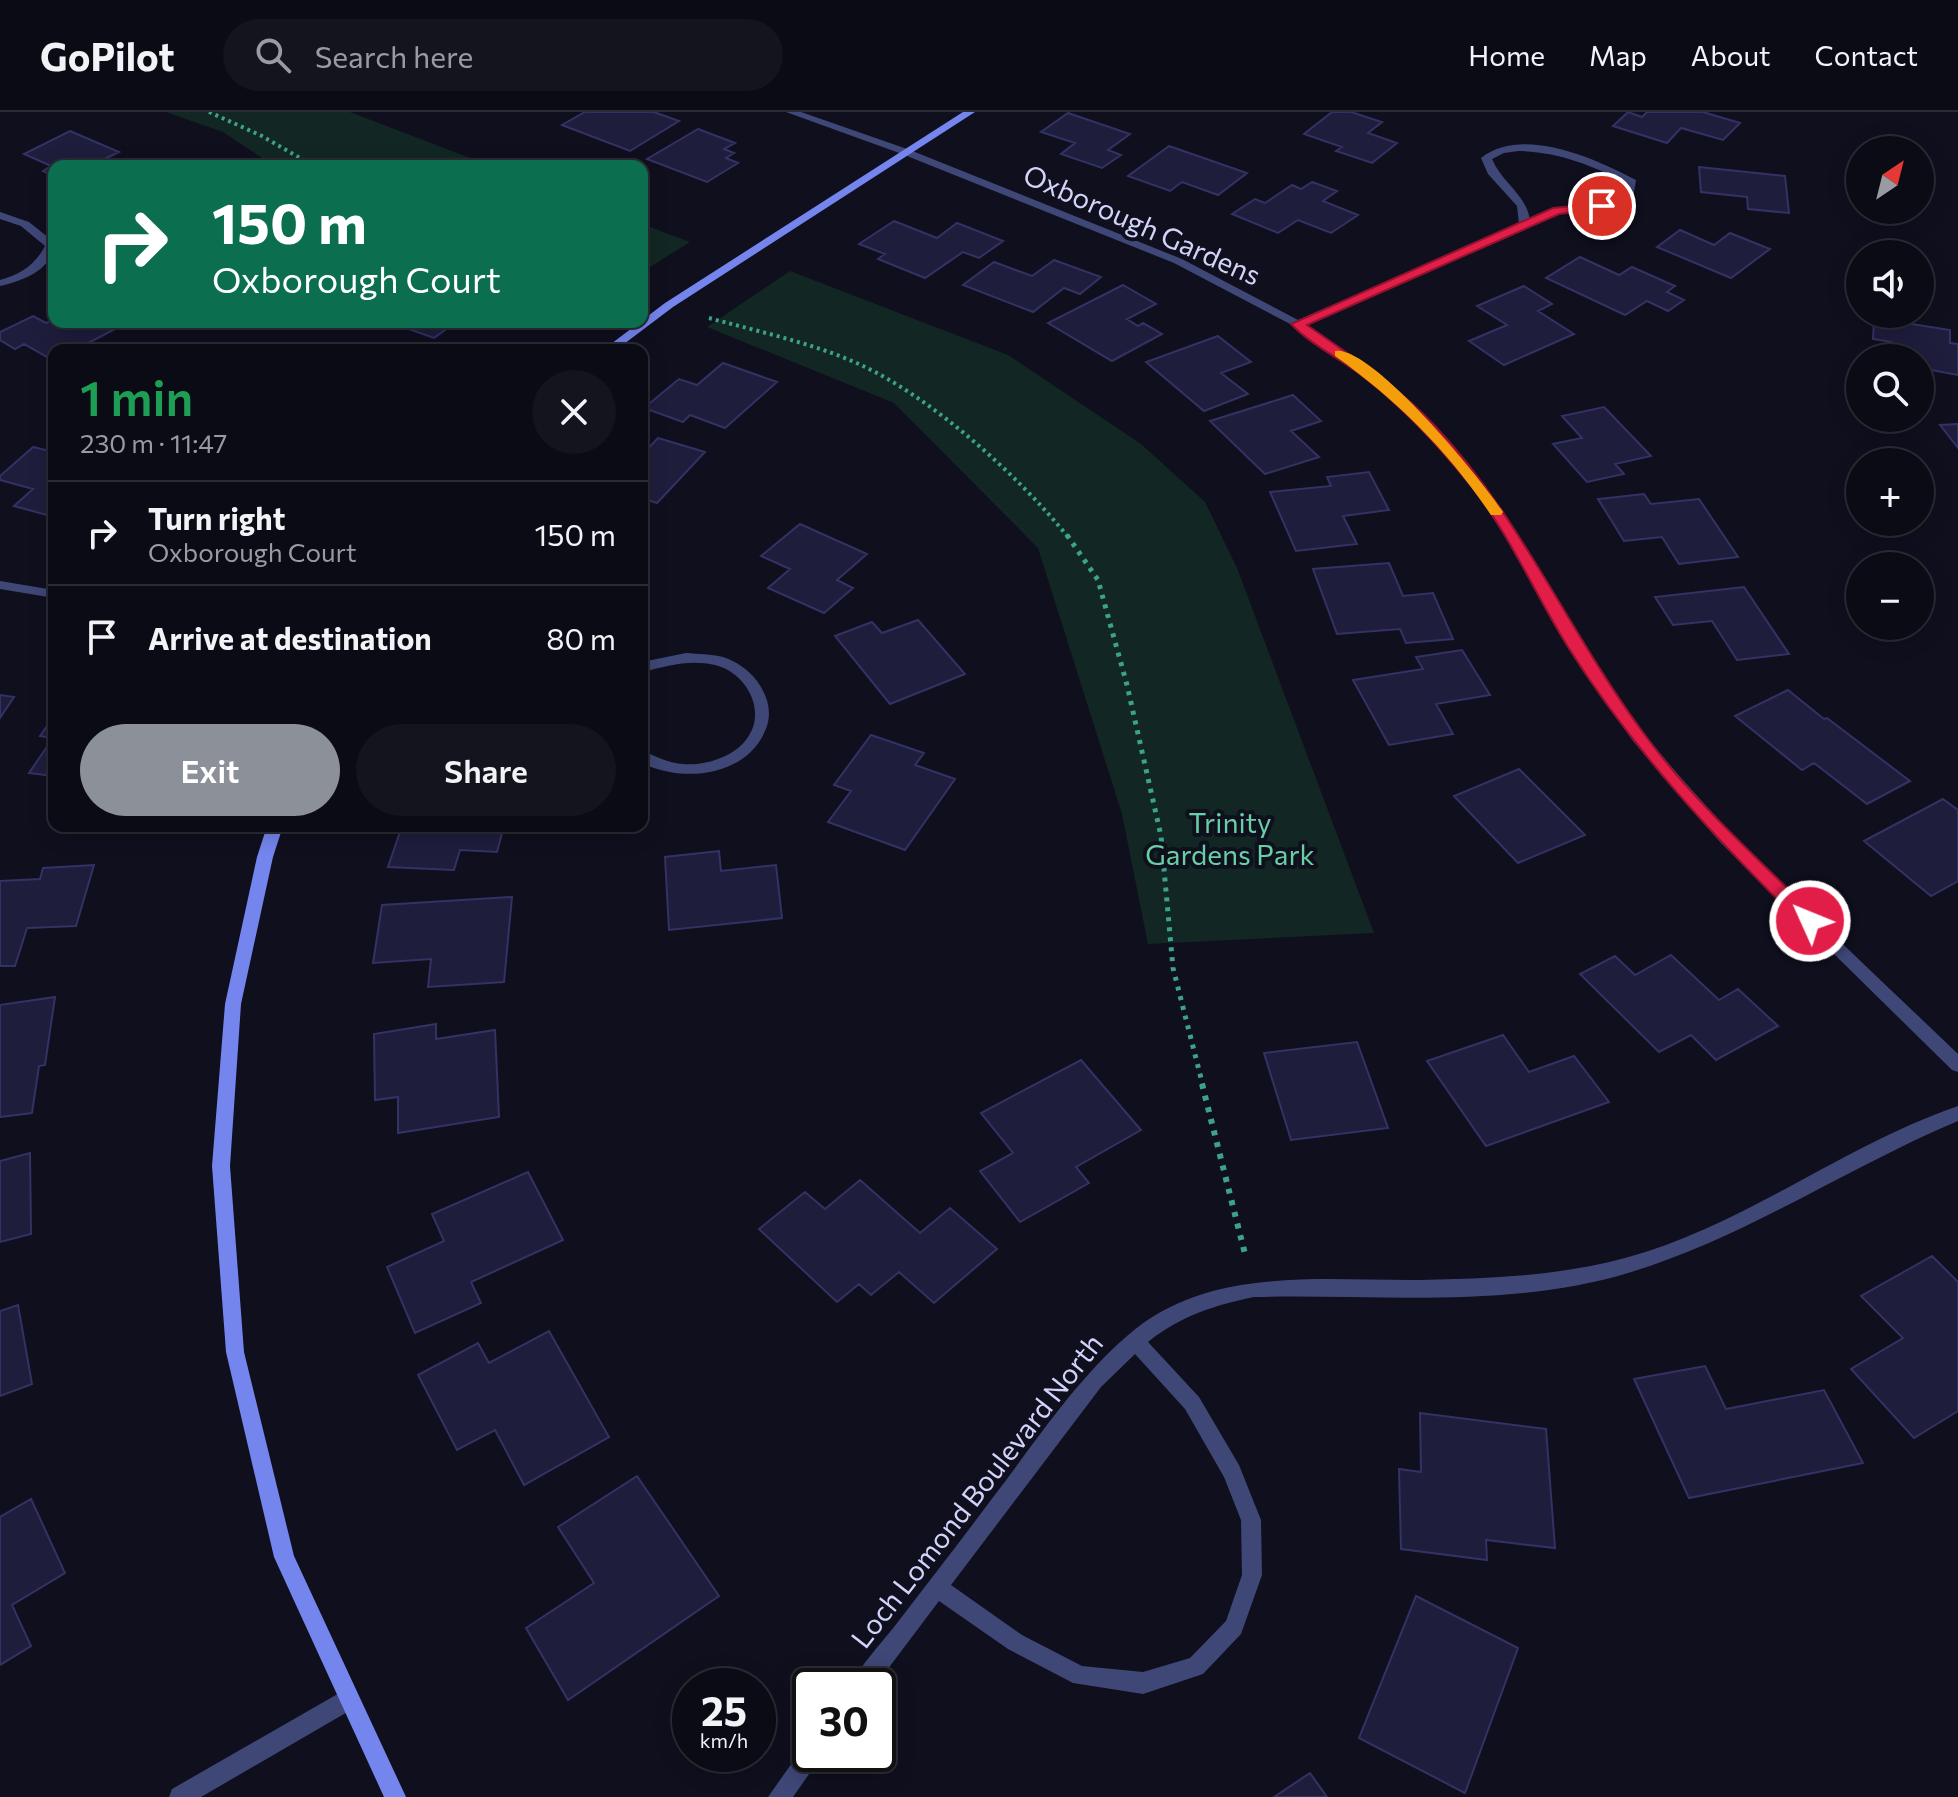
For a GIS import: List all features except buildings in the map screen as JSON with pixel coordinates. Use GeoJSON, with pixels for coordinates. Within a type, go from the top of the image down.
{"type":"FeatureCollection","features":[{"type":"Feature","properties":{"kind":"street","name":"Oxborough Gardens"},"geometry":{"type":"LineString","coordinates":[[791,112],[906,152],[1178,261],[1298,324],[1369,374],[1429,427],[1479,486],[1523,553],[1575,645],[1638,737],[1725,838],[1958,1065]]}},
{"type":"Feature","properties":{"kind":"street"},"geometry":{"type":"LineString","coordinates":[[648,321],[970,112]]}},
{"type":"Feature","properties":{"kind":"street"},"geometry":{"type":"LineString","coordinates":[[1298,324],[1525,226],[1557,211],[1602,206],[1629,196],[1632,182],[1608,168],[1545,150],[1516,145],[1498,149],[1486,158],[1492,172],[1522,205],[1525,226]]}},
{"type":"Feature","properties":{"kind":"street"},"geometry":{"type":"LineString","coordinates":[[0,215],[25,224],[48,243]]}},
{"type":"Feature","properties":{"kind":"street"},"geometry":{"type":"LineString","coordinates":[[0,283],[13,280],[41,265],[48,251]]}},
{"type":"Feature","properties":{"kind":"street"},"geometry":{"type":"LineString","coordinates":[[617,344],[638,328]]}},
{"type":"Feature","properties":{"kind":"street"},"geometry":{"type":"LineString","coordinates":[[0,585],[48,593]]}},
{"type":"Feature","properties":{"kind":"street"},"geometry":{"type":"LineString","coordinates":[[648,665],[674,658],[700,656],[724,661],[744,671],[757,685],[763,720],[755,738],[740,755],[716,767],[687,772],[657,766],[648,760]]}},
{"type":"Feature","properties":{"kind":"street"},"geometry":{"type":"LineString","coordinates":[[273,832],[233,1004],[221,1166],[235,1352],[284,1557],[395,1797]]}},
{"type":"Feature","properties":{"kind":"street","name":"Loch Lomond Boulevard North"},"geometry":{"type":"LineString","coordinates":[[875,1668],[1094,1381],[1134,1340],[1167,1317],[1194,1304],[1254,1289],[1502,1284],[1588,1275],[1682,1247],[1783,1200],[1884,1146],[1958,1113]]}},
{"type":"Feature","properties":{"kind":"street"},"geometry":{"type":"LineString","coordinates":[[936,1587],[1015,1642],[1080,1676],[1143,1683],[1196,1667],[1234,1627],[1252,1575],[1251,1520],[1232,1472],[1192,1403],[1134,1340]]}},
{"type":"Feature","properties":{"kind":"street"},"geometry":{"type":"LineString","coordinates":[[180,1797],[348,1699]]}},
{"type":"Feature","properties":{"kind":"street"},"geometry":{"type":"LineString","coordinates":[[779,1797],[798,1772]]}},
{"type":"Feature","properties":{"kind":"path"},"geometry":{"type":"LineString","coordinates":[[209,112],[262,136],[304,160]]}},
{"type":"Feature","properties":{"kind":"path"},"geometry":{"type":"LineString","coordinates":[[697,314],[836,355],[919,398],[1040,504],[1083,553],[1098,580],[1147,772],[1161,836],[1173,968],[1254,1289]]}},
{"type":"Feature","properties":{"kind":"green space"},"geometry":{"type":"Polygon","coordinates":[[[166,112],[350,112],[475,160],[265,160],[223,132],[166,112]]]}},
{"type":"Feature","properties":{"kind":"green space"},"geometry":{"type":"Polygon","coordinates":[[[648,226],[690,242],[648,268],[648,226]]]}},
{"type":"Feature","properties":{"kind":"green space","name":"Trinity Gardens Park"},"geometry":{"type":"Polygon","coordinates":[[[790,271],[1008,355],[1141,444],[1205,502],[1237,568],[1374,933],[1148,944],[1122,814],[1038,548],[894,403],[707,327],[790,271]]]}},
{"type":"Feature","properties":{"kind":"slow traffic"},"geometry":{"type":"LineString","coordinates":[[1339,353],[1369,374],[1429,427],[1479,486],[1496,512]]}},
{"type":"Feature","properties":{"kind":"route"},"geometry":{"type":"LineString","coordinates":[[1602,206],[1557,211],[1298,324],[1369,374],[1429,427],[1479,486],[1523,553],[1575,645],[1638,737],[1725,838],[1810,921]]}}]}
